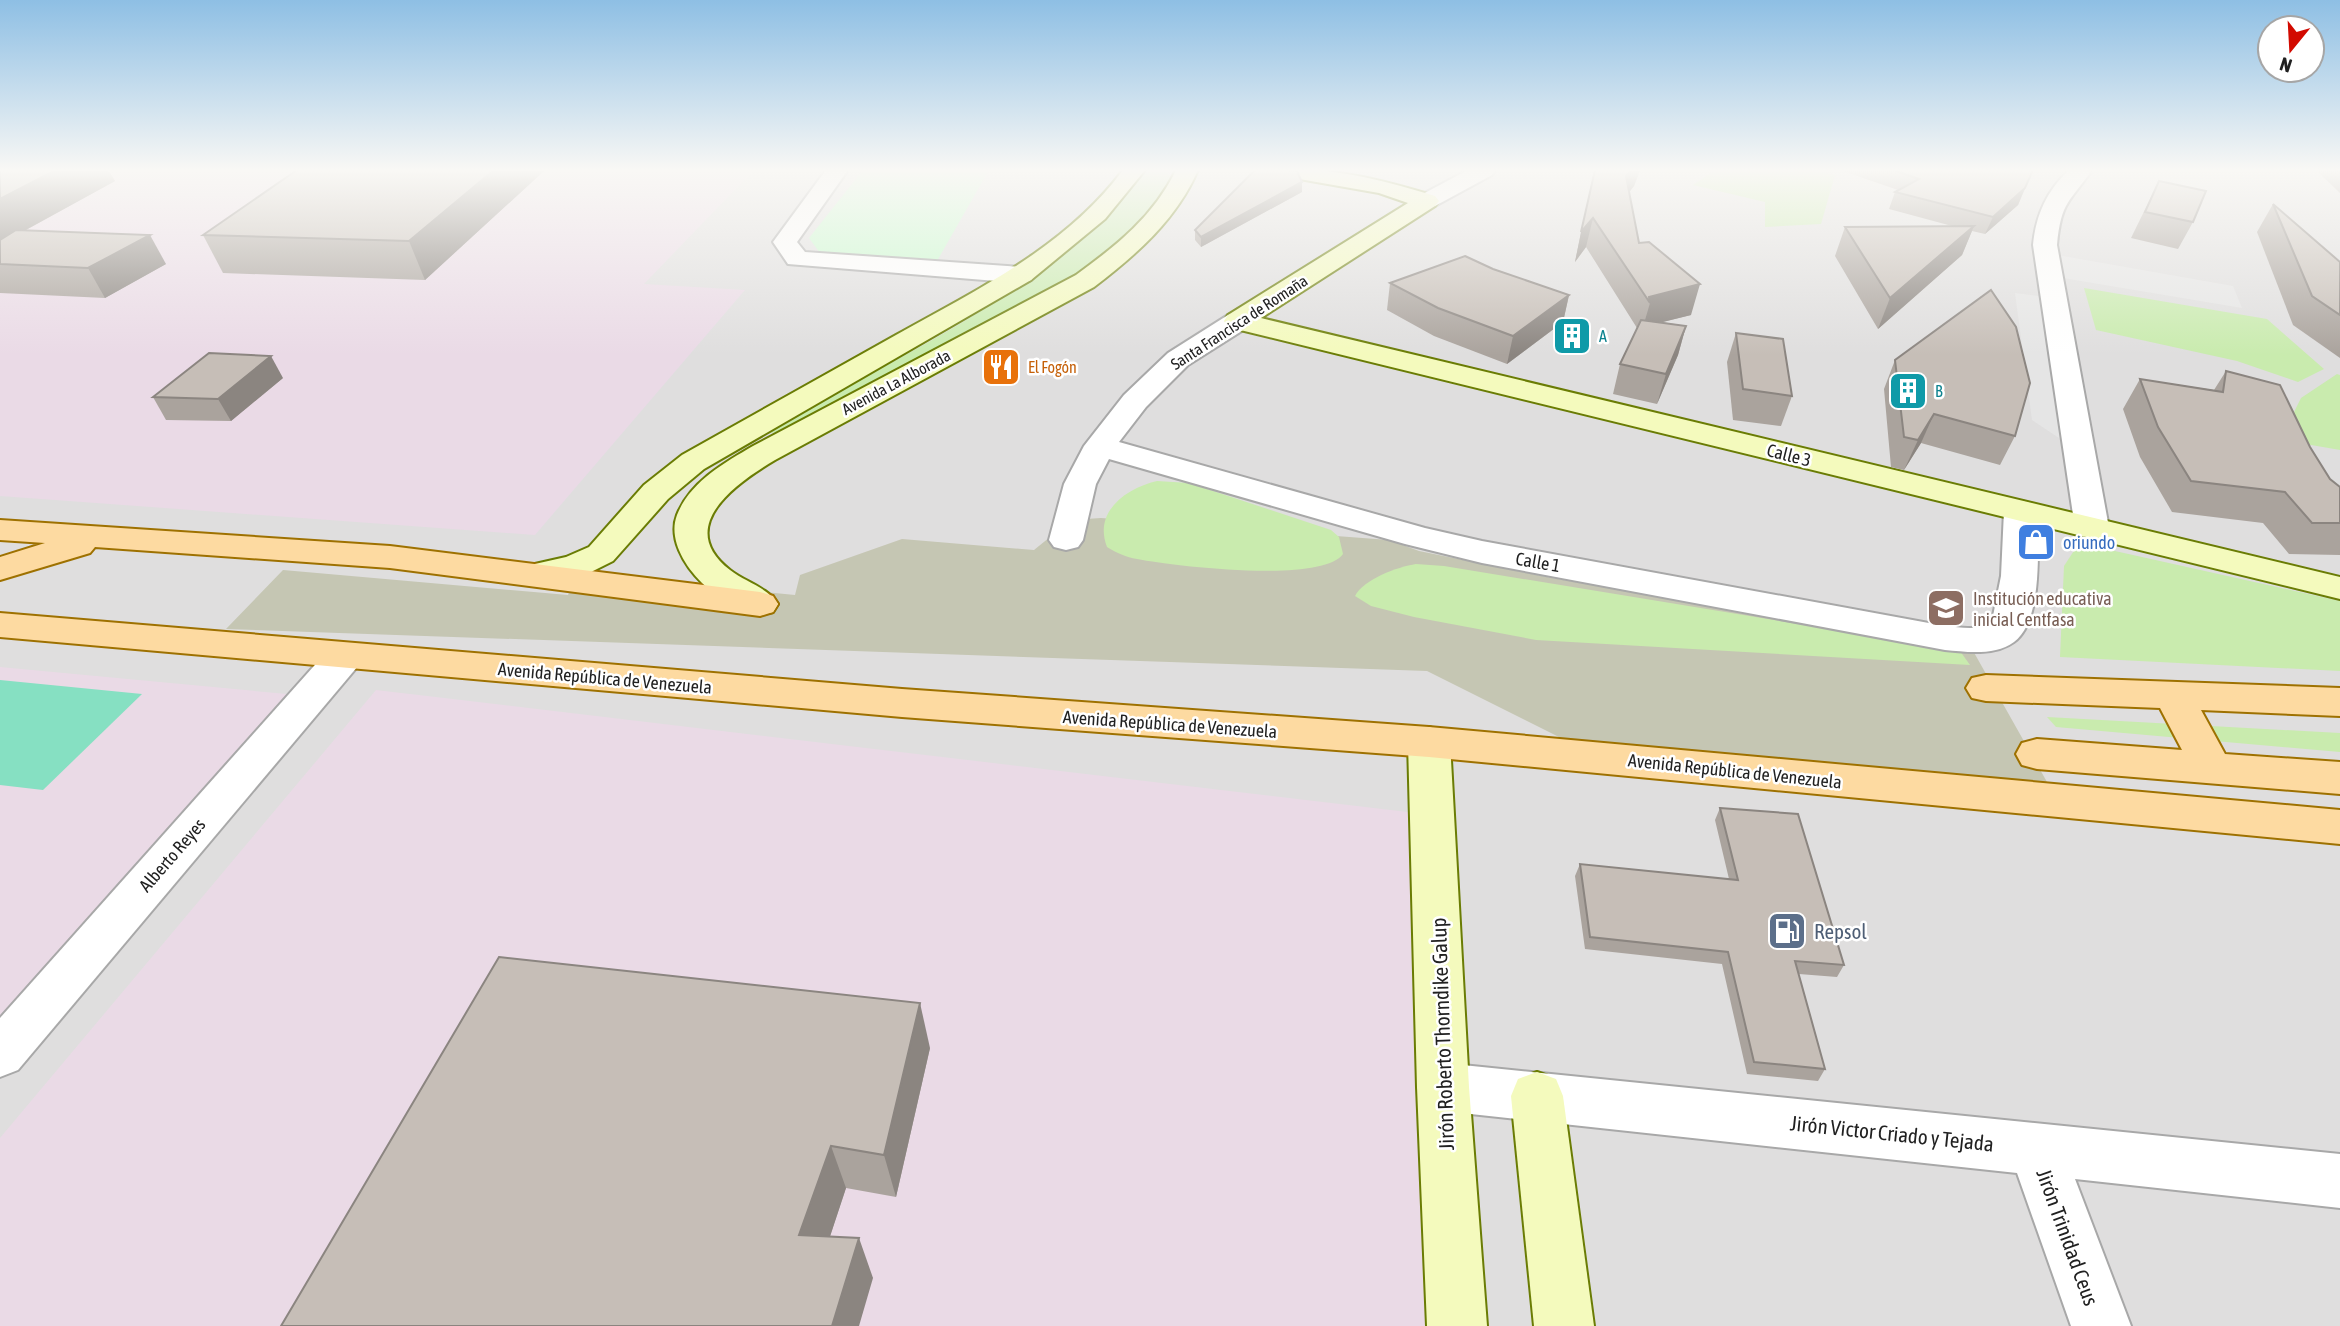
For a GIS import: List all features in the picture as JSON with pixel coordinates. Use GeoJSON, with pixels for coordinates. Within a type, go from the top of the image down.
{"type":"FeatureCollection","features":[{"type":"Feature","properties":{"kind":"main road","name":"Avenida La Alborada"},"geometry":{"type":"LineString","coordinates":[[539,573],[577,565],[596,557],[656,492],[693,462],[1022,275],[1078,232]]}},
{"type":"Feature","properties":{"kind":"main road","name":"Avenida La Alborada"},"geometry":{"type":"LineString","coordinates":[[539,573],[760,604],[707,569],[692,546],[690,531],[693,516],[714,489],[740,467],[764,453],[1084,281],[1118,256],[1143,232]]}},
{"type":"Feature","properties":{"kind":"main road","name":"Santa Francisca de Romaña"},"geometry":{"type":"LineString","coordinates":[[1238,321],[1378,232]]}},
{"type":"Feature","properties":{"kind":"main road","name":"Calle 3"},"geometry":{"type":"LineString","coordinates":[[1238,321],[2340,588]]}},
{"type":"Feature","properties":{"kind":"main road"},"geometry":{"type":"LineString","coordinates":[[0,530],[390,557],[539,573]]}},
{"type":"Feature","properties":{"kind":"main road"},"geometry":{"type":"LineString","coordinates":[[0,569],[45,554],[118,538]]}},
{"type":"Feature","properties":{"kind":"main road","name":"Avenida República de Venezuela"},"geometry":{"type":"LineString","coordinates":[[0,625],[344,657],[985,710],[1429,742],[2340,827]]}},
{"type":"Feature","properties":{"kind":"main road"},"geometry":{"type":"LineString","coordinates":[[1986,688],[2340,702]]}},
{"type":"Feature","properties":{"kind":"main road"},"geometry":{"type":"LineString","coordinates":[[2173,695],[2212,767]]}},
{"type":"Feature","properties":{"kind":"main road","name":"Jirón Roberto Thorndike Galup"},"geometry":{"type":"LineString","coordinates":[[1429,742],[1443,1087],[1457,1326]]}},
{"type":"Feature","properties":{"kind":"main road"},"geometry":{"type":"LineString","coordinates":[[2037,754],[2340,778]]}},
{"type":"Feature","properties":{"kind":"main road"},"geometry":{"type":"LineString","coordinates":[[1537,1096],[1564,1326]]}},
{"type":"Feature","properties":{"kind":"street"},"geometry":{"type":"LineString","coordinates":[[792,232],[785,242],[797,259],[1022,275]]}},
{"type":"Feature","properties":{"kind":"street"},"geometry":{"type":"LineString","coordinates":[[2046,232],[2045,245],[2092,528]]}},
{"type":"Feature","properties":{"kind":"street","name":"Santa Francisca de Romaña"},"geometry":{"type":"LineString","coordinates":[[1066,540],[1080,484],[1100,446],[1135,401],[1178,359],[1238,321]]}},
{"type":"Feature","properties":{"kind":"street","name":"Calle 1"},"geometry":{"type":"LineString","coordinates":[[1100,446],[1418,537],[1482,552],[1945,638],[1984,640],[2004,632],[2014,613],[2021,511]]}},
{"type":"Feature","properties":{"kind":"street","name":"Alberto Reyes"},"geometry":{"type":"LineString","coordinates":[[0,1054],[344,657]]}},
{"type":"Feature","properties":{"kind":"street","name":"Jirón Victor Criado y Tejada"},"geometry":{"type":"LineString","coordinates":[[1443,1087],[2340,1181]]}},
{"type":"Feature","properties":{"kind":"street","name":"Jirón Trinidad Ceus"},"geometry":{"type":"LineString","coordinates":[[2036,1148],[2101,1326]]}},
{"type":"Feature","properties":{"kind":"shaded area"},"geometry":{"type":"Polygon","coordinates":[[[0,232],[2340,232],[2340,1326],[0,1326],[0,232]]]}},
{"type":"Feature","properties":{"kind":"shaded area"},"geometry":{"type":"Polygon","coordinates":[[[0,232],[694,232],[644,284],[745,290],[535,535],[0,496],[0,232]]]}},
{"type":"Feature","properties":{"kind":"shaded area"},"geometry":{"type":"Polygon","coordinates":[[[2046,253],[2233,286],[2242,308],[2051,276],[2046,253]]]}},
{"type":"Feature","properties":{"kind":"shaded area"},"geometry":{"type":"Polygon","coordinates":[[[2015,293],[2055,298],[2077,450],[2032,420],[2015,293]]]}},
{"type":"Feature","properties":{"kind":"shaded area"},"geometry":{"type":"Polygon","coordinates":[[[1101,518],[1389,540],[1419,551],[1552,578],[1972,649],[2047,782],[1565,740],[1427,671],[226,629],[283,570],[568,595],[574,580],[624,578],[795,595],[800,575],[902,539],[1034,550],[1071,520],[1101,518]]]}},
{"type":"Feature","properties":{"kind":"shaded area"},"geometry":{"type":"Polygon","coordinates":[[[0,667],[287,694],[0,1016],[0,667]]]}},
{"type":"Feature","properties":{"kind":"shaded area"},"geometry":{"type":"Polygon","coordinates":[[[376,690],[1433,815],[1425,1326],[0,1326],[0,1138],[376,690]]]}},
{"type":"Feature","properties":{"kind":"green space"},"geometry":{"type":"Polygon","coordinates":[[[814,232],[954,232],[937,261],[820,253],[809,238],[814,232]]]}},
{"type":"Feature","properties":{"kind":"green space"},"geometry":{"type":"Polygon","coordinates":[[[1128,232],[1069,281],[779,432],[763,434],[939,336],[1008,294],[1041,272],[1087,234],[1128,232]]]}},
{"type":"Feature","properties":{"kind":"green space"},"geometry":{"type":"Polygon","coordinates":[[[2084,288],[2267,319],[2324,369],[2298,382],[2237,361],[2096,330],[2084,288]]]}},
{"type":"Feature","properties":{"kind":"green space"},"geometry":{"type":"Polygon","coordinates":[[[2337,374],[2340,375],[2340,450],[2294,442],[2286,428],[2301,398],[2337,374]]]}},
{"type":"Feature","properties":{"kind":"green space"},"geometry":{"type":"Polygon","coordinates":[[[1157,481],[1189,483],[1331,530],[1339,537],[1343,554],[1330,563],[1278,571],[1212,568],[1137,559],[1107,547],[1105,522],[1115,503],[1135,489],[1157,481]]]}},
{"type":"Feature","properties":{"kind":"green space"},"geometry":{"type":"Polygon","coordinates":[[[2079,543],[2340,601],[2340,671],[2060,657],[2064,566],[2079,543]]]}},
{"type":"Feature","properties":{"kind":"green space"},"geometry":{"type":"Polygon","coordinates":[[[1416,564],[1444,566],[1951,649],[1960,651],[1970,665],[1536,640],[1414,617],[1371,606],[1355,596],[1373,579],[1416,564]]]}},
{"type":"Feature","properties":{"kind":"green space"},"geometry":{"type":"Polygon","coordinates":[[[0,680],[142,694],[43,790],[0,785],[0,680]]]}},
{"type":"Feature","properties":{"kind":"green space"},"geometry":{"type":"Polygon","coordinates":[[[2047,717],[2340,733],[2340,752],[2056,727],[2047,717]]]}},
{"type":"Feature","properties":{"kind":"building"},"geometry":{"type":"Polygon","coordinates":[[[13,232],[150,235],[88,268],[0,264],[0,240],[13,232]]]}},
{"type":"Feature","properties":{"kind":"building"},"geometry":{"type":"Polygon","coordinates":[[[208,232],[420,232],[409,241],[203,235],[208,232]]]}},
{"type":"Feature","properties":{"kind":"building"},"geometry":{"type":"Polygon","coordinates":[[[1197,232],[1210,232],[1201,237],[1197,232]]]}},
{"type":"Feature","properties":{"kind":"building"},"geometry":{"type":"Polygon","coordinates":[[[1602,232],[1637,232],[1639,243],[1649,242],[1700,284],[1649,297],[1650,303],[1602,232]]]}},
{"type":"Feature","properties":{"kind":"building"},"geometry":{"type":"Polygon","coordinates":[[[1848,232],[1967,232],[1890,298],[1848,232]]]}},
{"type":"Feature","properties":{"kind":"building"},"geometry":{"type":"Polygon","coordinates":[[[2285,232],[2305,232],[2340,262],[2340,315],[2312,296],[2285,232]]]}},
{"type":"Feature","properties":{"kind":"building"},"geometry":{"type":"Polygon","coordinates":[[[1465,256],[1493,269],[1569,295],[1513,336],[1438,308],[1390,283],[1465,256]]]}},
{"type":"Feature","properties":{"kind":"building"},"geometry":{"type":"Polygon","coordinates":[[[1991,290],[2016,327],[2030,383],[2015,436],[1934,414],[1918,440],[1904,437],[1895,360],[1991,290]]]}},
{"type":"Feature","properties":{"kind":"building"},"geometry":{"type":"Polygon","coordinates":[[[1641,320],[1686,326],[1666,374],[1620,364],[1641,320]]]}},
{"type":"Feature","properties":{"kind":"building"},"geometry":{"type":"Polygon","coordinates":[[[1736,333],[1783,339],[1792,396],[1743,389],[1736,333]]]}},
{"type":"Feature","properties":{"kind":"building"},"geometry":{"type":"Polygon","coordinates":[[[209,353],[271,356],[218,399],[153,397],[209,353]]]}},
{"type":"Feature","properties":{"kind":"building"},"geometry":{"type":"Polygon","coordinates":[[[2226,371],[2280,385],[2310,447],[2330,479],[2340,487],[2340,523],[2312,523],[2285,492],[2191,481],[2158,427],[2140,379],[2223,392],[2226,371]]]}},
{"type":"Feature","properties":{"kind":"building"},"geometry":{"type":"Polygon","coordinates":[[[1720,808],[1798,814],[1844,965],[1795,961],[1825,1069],[1754,1062],[1728,952],[1590,937],[1580,864],[1738,880],[1720,808]]]}},
{"type":"Feature","properties":{"kind":"building"},"geometry":{"type":"Polygon","coordinates":[[[499,957],[920,1003],[884,1155],[831,1146],[799,1235],[859,1238],[832,1326],[281,1326],[499,957]]]}},
{"type":"Feature","properties":{"kind":"place","name":"A"},"geometry":{"type":"Point","coordinates":[1572,336]}},
{"type":"Feature","properties":{"kind":"place","name":"El Fogón"},"geometry":{"type":"Point","coordinates":[1001,367]}},
{"type":"Feature","properties":{"kind":"place","name":"B"},"geometry":{"type":"Point","coordinates":[1908,391]}},
{"type":"Feature","properties":{"kind":"place","name":"oriundo"},"geometry":{"type":"Point","coordinates":[2036,542]}},
{"type":"Feature","properties":{"kind":"place","name":"Institución educativa inicial Centfasa"},"geometry":{"type":"Point","coordinates":[1946,608]}},
{"type":"Feature","properties":{"kind":"place","name":"Repsol"},"geometry":{"type":"Point","coordinates":[1787,931]}}]}
